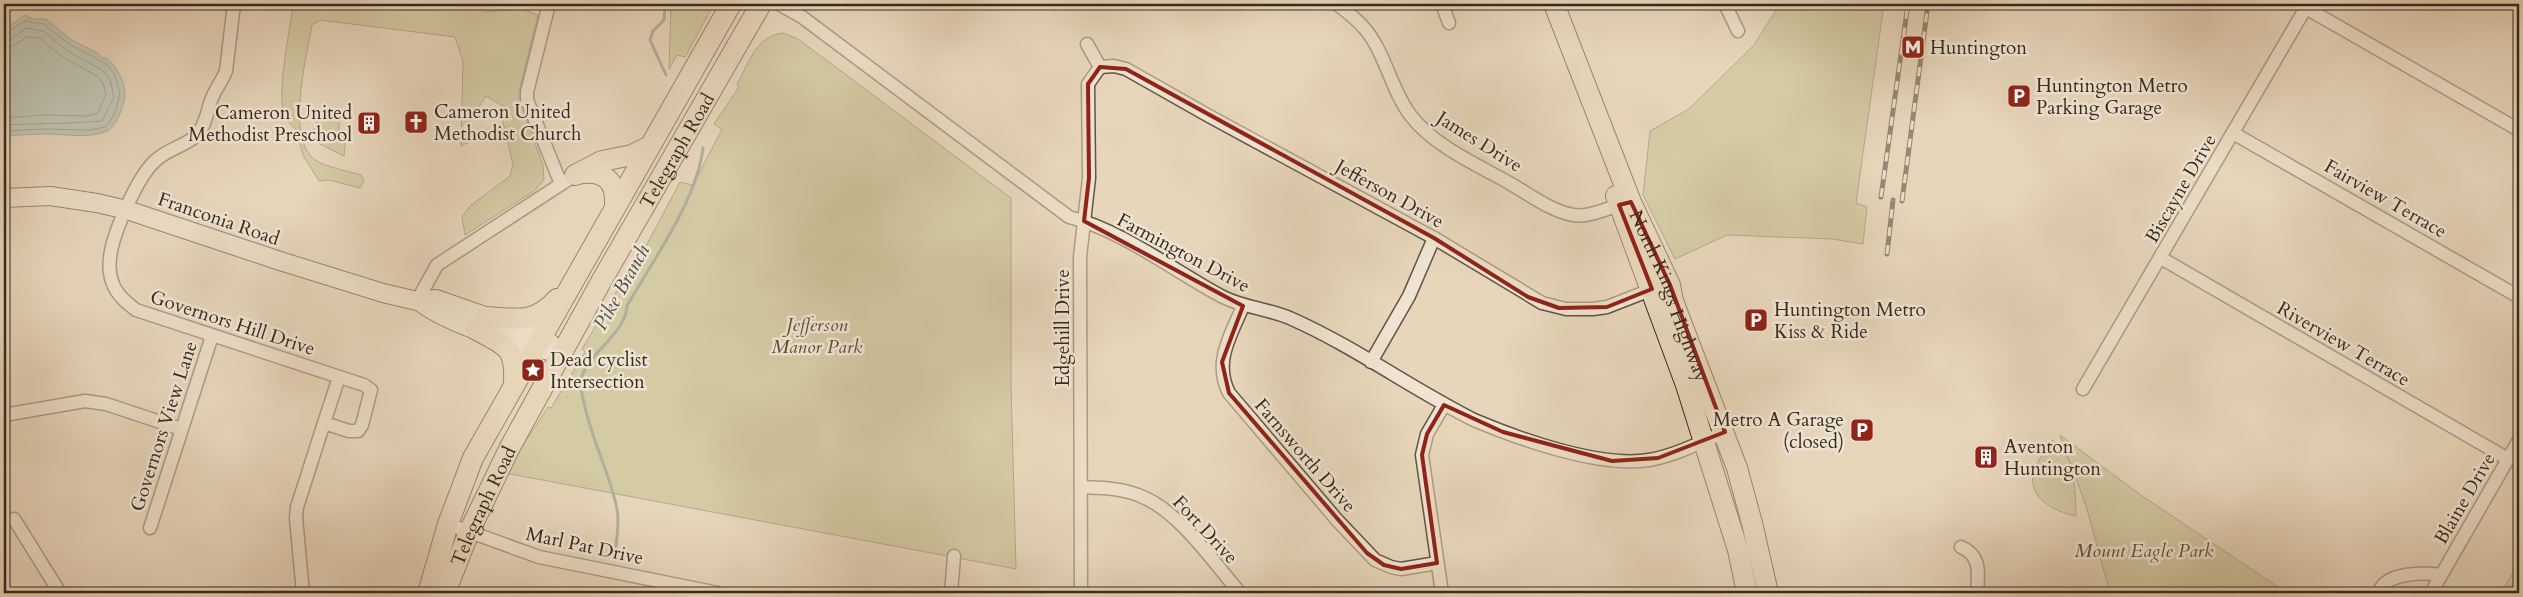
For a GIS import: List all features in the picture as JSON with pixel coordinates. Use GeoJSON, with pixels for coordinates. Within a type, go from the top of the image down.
{"type":"FeatureCollection","features":[{"type":"Feature","properties":{"kind":"main road","name":"Telegraph Road"},"geometry":{"type":"LineString","coordinates":[[428,593],[448,524],[473,458],[730,4]]}},
{"type":"Feature","properties":{"kind":"main road","name":"Telegraph Road"},"geometry":{"type":"LineString","coordinates":[[445,593],[469,532],[494,477],[561,353],[761,4]]}},
{"type":"Feature","properties":{"kind":"main road","name":"North Kings Highway"},"geometry":{"type":"LineString","coordinates":[[1540,4],[1661,287],[1704,441],[1738,550],[1747,593]]}},
{"type":"Feature","properties":{"kind":"main road","name":"North Kings Highway"},"geometry":{"type":"LineString","coordinates":[[1554,4],[1625,203]]}},
{"type":"Feature","properties":{"kind":"main road"},"geometry":{"type":"LineString","coordinates":[[568,179],[602,161],[632,155],[648,147]]}},
{"type":"Feature","properties":{"kind":"main road"},"geometry":{"type":"LineString","coordinates":[[568,179],[593,173],[603,176],[614,188],[615,206]]}},
{"type":"Feature","properties":{"kind":"main road","name":"Franconia Road"},"geometry":{"type":"LineString","coordinates":[[4,198],[50,196],[97,203],[127,210],[280,262],[417,301],[436,300],[480,323],[539,342],[561,353]]}},
{"type":"Feature","properties":{"kind":"main road"},"geometry":{"type":"LineString","coordinates":[[480,323],[521,319],[544,312],[560,296],[587,257]]}},
{"type":"Feature","properties":{"kind":"main road","name":"North Kings Highway"},"geometry":{"type":"LineString","coordinates":[[1661,287],[1673,301],[1725,432],[1750,513],[1768,593]]}},
{"type":"Feature","properties":{"kind":"main road"},"geometry":{"type":"LineString","coordinates":[[480,323],[513,356],[515,363],[514,387]]}},
{"type":"Feature","properties":{"kind":"street","name":"Governors Hill Drive"},"geometry":{"type":"LineString","coordinates":[[234,4],[226,71],[222,81],[212,96],[204,122],[196,136],[159,157],[145,171],[112,246],[110,260],[114,286],[122,298],[136,310],[370,388],[372,393],[366,411],[360,427],[355,432],[324,423]]}},
{"type":"Feature","properties":{"kind":"street"},"geometry":{"type":"LineString","coordinates":[[417,301],[437,265],[568,179],[528,100],[527,92],[549,4]]}},
{"type":"Feature","properties":{"kind":"street","name":"Farmington Drive"},"geometry":{"type":"LineString","coordinates":[[779,4],[802,17],[1069,217],[1084,221],[1243,306],[1290,318],[1371,362],[1444,405],[1504,432],[1612,461],[1658,458],[1725,432]]}},
{"type":"Feature","properties":{"kind":"street","name":"James Drive"},"geometry":{"type":"LineString","coordinates":[[1336,4],[1355,18],[1371,37],[1389,77],[1411,116],[1424,130],[1443,144],[1530,195],[1572,214],[1582,215],[1625,203]]}},
{"type":"Feature","properties":{"kind":"street"},"geometry":{"type":"LineString","coordinates":[[1442,4],[1449,23]]}},
{"type":"Feature","properties":{"kind":"street"},"geometry":{"type":"LineString","coordinates":[[1725,4],[1738,31]]}},
{"type":"Feature","properties":{"kind":"street"},"geometry":{"type":"LineString","coordinates":[[2307,6],[2519,130]]}},
{"type":"Feature","properties":{"kind":"street","name":"Biscayne Drive"},"geometry":{"type":"LineString","coordinates":[[2083,389],[2307,6]]}},
{"type":"Feature","properties":{"kind":"street"},"geometry":{"type":"LineString","coordinates":[[1087,44],[1100,67]]}},
{"type":"Feature","properties":{"kind":"street","name":"Jefferson Drive"},"geometry":{"type":"LineString","coordinates":[[1100,67],[1114,66],[1126,68],[1217,121],[1434,238],[1528,297],[1559,308],[1578,310],[1607,307],[1661,287]]}},
{"type":"Feature","properties":{"kind":"street","name":"Edgehill Drive"},"geometry":{"type":"LineString","coordinates":[[1082,593],[1080,256],[1089,178],[1088,84],[1100,67]]}},
{"type":"Feature","properties":{"kind":"street","name":"Fairview Terrace"},"geometry":{"type":"LineString","coordinates":[[2234,133],[2519,297]]}},
{"type":"Feature","properties":{"kind":"street"},"geometry":{"type":"LineString","coordinates":[[1371,362],[1409,296],[1434,238]]}},
{"type":"Feature","properties":{"kind":"street","name":"Riverview Terrace"},"geometry":{"type":"LineString","coordinates":[[2161,258],[2508,459]]}},
{"type":"Feature","properties":{"kind":"street","name":"Farnsworth Drive"},"geometry":{"type":"LineString","coordinates":[[1243,306],[1225,347],[1222,362],[1222,372],[1229,393],[1337,520],[1375,560],[1401,569],[1437,564]]}},
{"type":"Feature","properties":{"kind":"street","name":"Governors View Lane"},"geometry":{"type":"LineString","coordinates":[[150,528],[212,336]]}},
{"type":"Feature","properties":{"kind":"street"},"geometry":{"type":"LineString","coordinates":[[303,593],[297,512],[339,377]]}},
{"type":"Feature","properties":{"kind":"street"},"geometry":{"type":"LineString","coordinates":[[4,415],[86,401],[106,404],[181,429]]}},
{"type":"Feature","properties":{"kind":"street"},"geometry":{"type":"LineString","coordinates":[[1442,593],[1422,455],[1427,434],[1444,405]]}},
{"type":"Feature","properties":{"kind":"street","name":"Blaine Drive"},"geometry":{"type":"LineString","coordinates":[[2431,593],[2519,440]]}},
{"type":"Feature","properties":{"kind":"street","name":"Fort Drive"},"geometry":{"type":"LineString","coordinates":[[1081,487],[1123,490],[1156,503],[1181,524],[1240,593]]}},
{"type":"Feature","properties":{"kind":"street"},"geometry":{"type":"LineString","coordinates":[[14,519],[60,593]]}},
{"type":"Feature","properties":{"kind":"street","name":"Marl Pat Drive"},"geometry":{"type":"LineString","coordinates":[[448,524],[540,557],[622,573],[688,590],[718,593]]}},
{"type":"Feature","properties":{"kind":"street"},"geometry":{"type":"LineString","coordinates":[[1961,547],[1973,554],[1977,560],[1977,593]]}},
{"type":"Feature","properties":{"kind":"street"},"geometry":{"type":"LineString","coordinates":[[950,593],[954,556]]}},
{"type":"Feature","properties":{"kind":"street","name":"Blaine Drive"},"geometry":{"type":"LineString","coordinates":[[2379,593],[2386,584],[2401,576],[2421,573],[2441,575]]}},
{"type":"Feature","properties":{"kind":"highlighted area"},"geometry":{"type":"Polygon","coordinates":[[[1100,67],[1126,69],[1434,238],[1528,297],[1559,308],[1607,307],[1652,289],[1619,205],[1631,202],[1670,285],[1725,432],[1658,458],[1612,461],[1503,432],[1444,405],[1427,434],[1422,455],[1437,563],[1401,569],[1384,565],[1367,553],[1229,393],[1222,362],[1243,306],[1084,221],[1089,178],[1088,84],[1100,67]]]}},
{"type":"Feature","properties":{"kind":"green space"},"geometry":{"type":"Polygon","coordinates":[[[293,4],[484,4],[485,12],[522,9],[538,15],[518,95],[543,166],[544,180],[534,191],[465,235],[462,217],[470,206],[510,176],[513,165],[503,122],[508,109],[486,96],[468,123],[469,142],[461,146],[463,61],[455,37],[320,20],[312,25],[303,76],[300,98],[302,136],[307,151],[317,161],[361,175],[364,181],[360,188],[329,180],[319,181],[303,155],[296,129],[288,121],[283,110],[283,72],[293,4]]]}},
{"type":"Feature","properties":{"kind":"green space"},"geometry":{"type":"Polygon","coordinates":[[[671,4],[714,4],[685,57],[677,55],[669,69],[671,4]]]}},
{"type":"Feature","properties":{"kind":"green space"},"geometry":{"type":"Polygon","coordinates":[[[1775,4],[1884,4],[1856,203],[1867,207],[1863,244],[1832,239],[1727,235],[1675,259],[1643,195],[1650,131],[1689,109],[1754,45],[1776,10],[1775,4]]]}},
{"type":"Feature","properties":{"kind":"green space","name":"Jefferson Manor Park"},"geometry":{"type":"Polygon","coordinates":[[[783,33],[798,39],[1011,198],[1011,383],[1016,569],[505,473],[548,407],[551,408],[585,352],[582,349],[633,264],[638,261],[680,182],[693,185],[722,129],[714,124],[739,87],[737,85],[754,52],[766,39],[783,33]]]}},
{"type":"Feature","properties":{"kind":"green space"},"geometry":{"type":"Polygon","coordinates":[[[317,118],[339,120],[339,136],[346,137],[344,156],[318,143],[313,129],[316,129],[317,118]]]}},
{"type":"Feature","properties":{"kind":"green space","name":"Mount Eagle Park"},"geometry":{"type":"Polygon","coordinates":[[[2060,435],[2142,496],[2287,593],[2110,593],[2086,506],[2060,435]]]}},
{"type":"Feature","properties":{"kind":"green space"},"geometry":{"type":"Polygon","coordinates":[[[2051,440],[2065,453],[2069,463],[2074,485],[2076,516],[2051,507],[2038,496],[2034,489],[2034,471],[2051,440]]]}},
{"type":"Feature","properties":{"kind":"green space"},"geometry":{"type":"Polygon","coordinates":[[[2519,564],[2519,593],[2500,593],[2519,564]]]}},
{"type":"Feature","properties":{"kind":"water"},"geometry":{"type":"Polygon","coordinates":[[[25,15],[33,19],[46,19],[72,40],[99,54],[102,58],[107,58],[115,67],[122,78],[125,96],[120,114],[110,129],[93,135],[30,134],[4,136],[4,30],[25,15]]]}},
{"type":"Feature","properties":{"kind":"waterway","name":"Pike Branch"},"geometry":{"type":"LineString","coordinates":[[665,4],[664,20],[653,31],[650,40],[666,75]]}},
{"type":"Feature","properties":{"kind":"waterway","name":"Pike Branch"},"geometry":{"type":"LineString","coordinates":[[615,555],[618,514],[610,483],[588,420],[581,380],[590,361],[620,326],[627,306],[683,209],[699,168],[703,148]]}},
{"type":"Feature","properties":{"kind":"waterway","name":"Pike Branch"},"geometry":{"type":"LineString","coordinates":[[611,593],[612,589]]}},
{"type":"Feature","properties":{"kind":"railway"},"geometry":{"type":"LineString","coordinates":[[1881,197],[1908,4]]}},
{"type":"Feature","properties":{"kind":"railway"},"geometry":{"type":"LineString","coordinates":[[1902,201],[1928,4]]}},
{"type":"Feature","properties":{"kind":"railway"},"geometry":{"type":"LineString","coordinates":[[1887,254],[1893,200]]}},
{"type":"Feature","properties":{"kind":"place","name":"Huntington"},"geometry":{"type":"Point","coordinates":[1913,47]}},
{"type":"Feature","properties":{"kind":"place","name":"Huntington Metro Parking Garage"},"geometry":{"type":"Point","coordinates":[2019,96]}},
{"type":"Feature","properties":{"kind":"place","name":"Cameron United Methodist Church"},"geometry":{"type":"Point","coordinates":[416,122]}},
{"type":"Feature","properties":{"kind":"place","name":"Cameron United Methodist Preschool"},"geometry":{"type":"Point","coordinates":[369,123]}},
{"type":"Feature","properties":{"kind":"place","name":"Huntington Metro Kiss & Ride"},"geometry":{"type":"Point","coordinates":[1756,320]}},
{"type":"Feature","properties":{"kind":"place","name":"Dead cyclist Intersection"},"geometry":{"type":"Point","coordinates":[533,370]}},
{"type":"Feature","properties":{"kind":"place","name":"Metro A Garage (closed)"},"geometry":{"type":"Point","coordinates":[1862,430]}},
{"type":"Feature","properties":{"kind":"place","name":"Aventon Huntington"},"geometry":{"type":"Point","coordinates":[1986,457]}}]}
